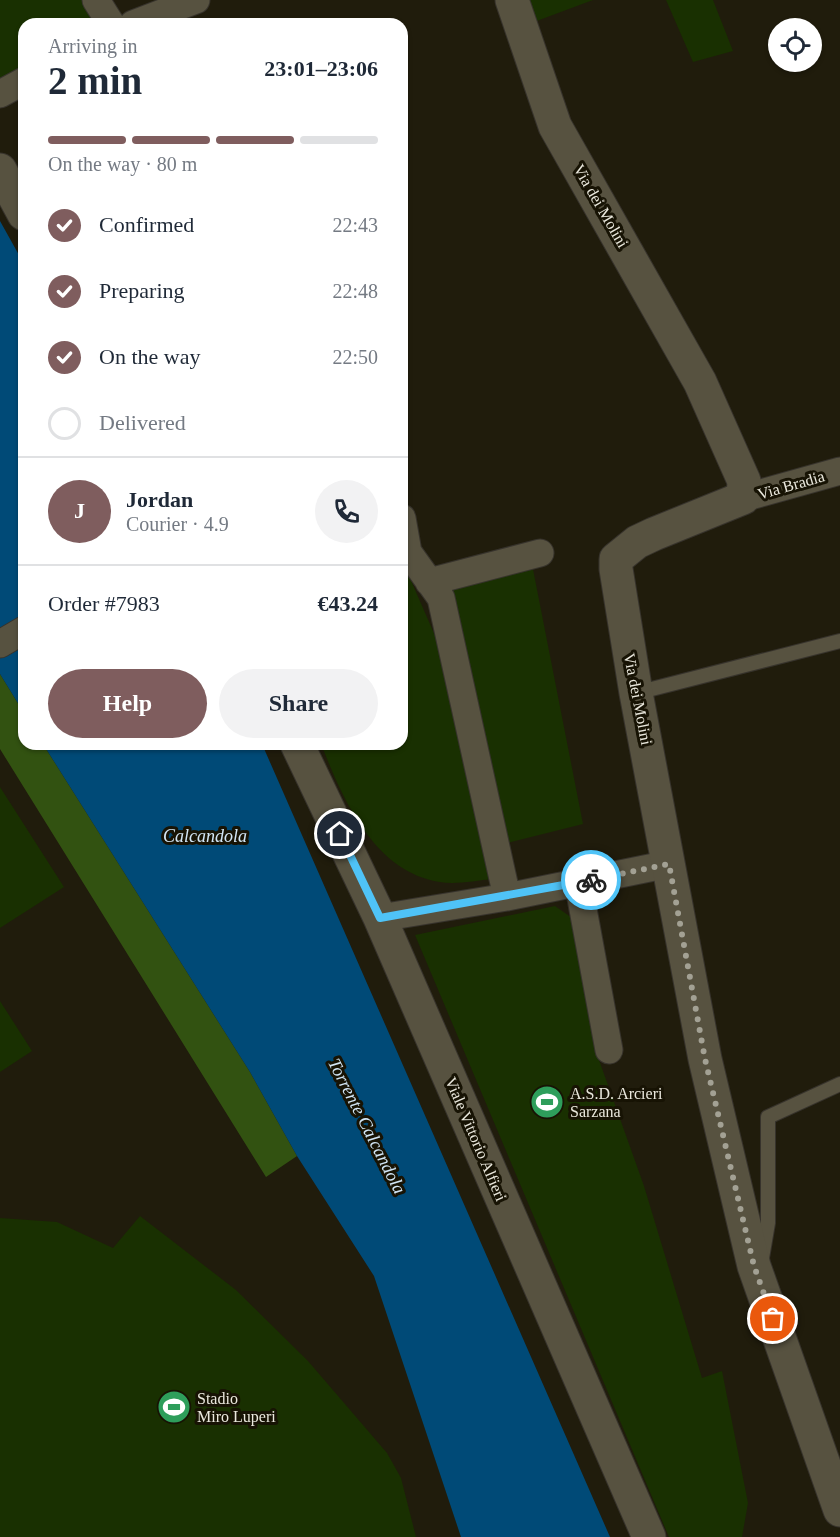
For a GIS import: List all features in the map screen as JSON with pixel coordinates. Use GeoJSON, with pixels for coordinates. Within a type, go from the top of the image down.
{"type":"FeatureCollection","features":[{"type":"Feature","properties":{"kind":"street"},"geometry":{"type":"LineString","coordinates":[[96,0],[107,18]]}},
{"type":"Feature","properties":{"kind":"street"},"geometry":{"type":"LineString","coordinates":[[149,18],[196,0]]}},
{"type":"Feature","properties":{"kind":"street","name":"Via dei Molini"},"geometry":{"type":"LineString","coordinates":[[512,0],[555,126],[700,382],[744,481],[743,498],[637,542],[616,558],[618,591],[705,1059],[759,1277],[840,1510]]}},
{"type":"Feature","properties":{"kind":"street"},"geometry":{"type":"LineString","coordinates":[[0,94],[18,84]]}},
{"type":"Feature","properties":{"kind":"street"},"geometry":{"type":"LineString","coordinates":[[0,170],[18,203]]}},
{"type":"Feature","properties":{"kind":"street","name":"Via Bradia"},"geometry":{"type":"LineString","coordinates":[[743,498],[840,471]]}},
{"type":"Feature","properties":{"kind":"street"},"geometry":{"type":"LineString","coordinates":[[408,552],[441,598],[507,897]]}},
{"type":"Feature","properties":{"kind":"street"},"geometry":{"type":"LineString","coordinates":[[429,582],[540,553]]}},
{"type":"Feature","properties":{"kind":"street"},"geometry":{"type":"LineString","coordinates":[[0,644],[18,634]]}},
{"type":"Feature","properties":{"kind":"street","name":"Viale Vittorio Alfieri"},"geometry":{"type":"LineString","coordinates":[[300,750],[380,918],[649,1537]]}},
{"type":"Feature","properties":{"kind":"street"},"geometry":{"type":"LineString","coordinates":[[380,918],[507,897],[669,864]]}},
{"type":"Feature","properties":{"kind":"street"},"geometry":{"type":"LineString","coordinates":[[578,882],[609,1050]]}},
{"type":"Feature","properties":{"kind":"lane"},"geometry":{"type":"LineString","coordinates":[[636,693],[840,641]]}},
{"type":"Feature","properties":{"kind":"lane"},"geometry":{"type":"LineString","coordinates":[[759,1277],[768,1223],[768,1117],[840,1084]]}},
{"type":"Feature","properties":{"kind":"green space"},"geometry":{"type":"Polygon","coordinates":[[[0,0],[89,0],[100,18],[18,18],[18,74],[0,84],[0,0]]]}},
{"type":"Feature","properties":{"kind":"green space"},"geometry":{"type":"Polygon","coordinates":[[[525,0],[593,0],[534,22],[525,0]]]}},
{"type":"Feature","properties":{"kind":"green space"},"geometry":{"type":"Polygon","coordinates":[[[666,0],[713,0],[733,51],[693,62],[666,0]]]}},
{"type":"Feature","properties":{"kind":"green space"},"geometry":{"type":"Polygon","coordinates":[[[531,559],[583,824],[503,844],[447,590],[531,559]]]}},
{"type":"Feature","properties":{"kind":"green space"},"geometry":{"type":"Polygon","coordinates":[[[408,574],[450,670],[493,879],[452,883],[426,879],[404,869],[384,853],[367,834],[353,813],[323,750],[408,750],[408,574]]]}},
{"type":"Feature","properties":{"kind":"green space"},"geometry":{"type":"Polygon","coordinates":[[[0,674],[18,703],[18,750],[47,750],[250,1072],[297,1156],[266,1177],[0,749],[0,674]]]}},
{"type":"Feature","properties":{"kind":"green space"},"geometry":{"type":"Polygon","coordinates":[[[0,787],[64,887],[0,928],[0,787]]]}},
{"type":"Feature","properties":{"kind":"green space"},"geometry":{"type":"Polygon","coordinates":[[[555,906],[575,920],[599,1060],[644,1186],[702,1378],[722,1371],[748,1503],[742,1537],[669,1537],[415,935],[555,906]]]}},
{"type":"Feature","properties":{"kind":"green space"},"geometry":{"type":"Polygon","coordinates":[[[0,1001],[32,1051],[0,1072],[0,1001]]]}},
{"type":"Feature","properties":{"kind":"green space","name":"Stadio Miro Luperi"},"geometry":{"type":"Polygon","coordinates":[[[140,1216],[236,1290],[308,1361],[387,1453],[401,1478],[416,1537],[0,1537],[0,1218],[57,1222],[113,1248],[140,1216]]]}},
{"type":"Feature","properties":{"kind":"water"},"geometry":{"type":"Polygon","coordinates":[[[0,221],[18,253],[18,703],[0,674],[0,221]]]}},
{"type":"Feature","properties":{"kind":"water","name":"Calcandola"},"geometry":{"type":"Polygon","coordinates":[[[47,750],[265,750],[610,1537],[461,1537],[374,1276],[297,1156],[250,1072],[47,750]]]}},
{"type":"Feature","properties":{"kind":"way so far"},"geometry":{"type":"LineString","coordinates":[[591,880],[669,864],[705,1059],[754,1266],[773,1319]]}},
{"type":"Feature","properties":{"kind":"place","name":"A.S.D. Arcieri Sarzana"},"geometry":{"type":"Point","coordinates":[547,1102]}},
{"type":"Feature","properties":{"kind":"place","name":"Stadio Miro Luperi"},"geometry":{"type":"Point","coordinates":[174,1407]}},
{"type":"Feature","properties":{"kind":"route"},"geometry":{"type":"LineString","coordinates":[[340,834],[380,918],[507,897],[591,880]]}},
{"type":"Feature","properties":{"kind":"water label","name":"Torrente Calcandola"},"geometry":{"type":"Point","coordinates":[367,1126]}}]}
